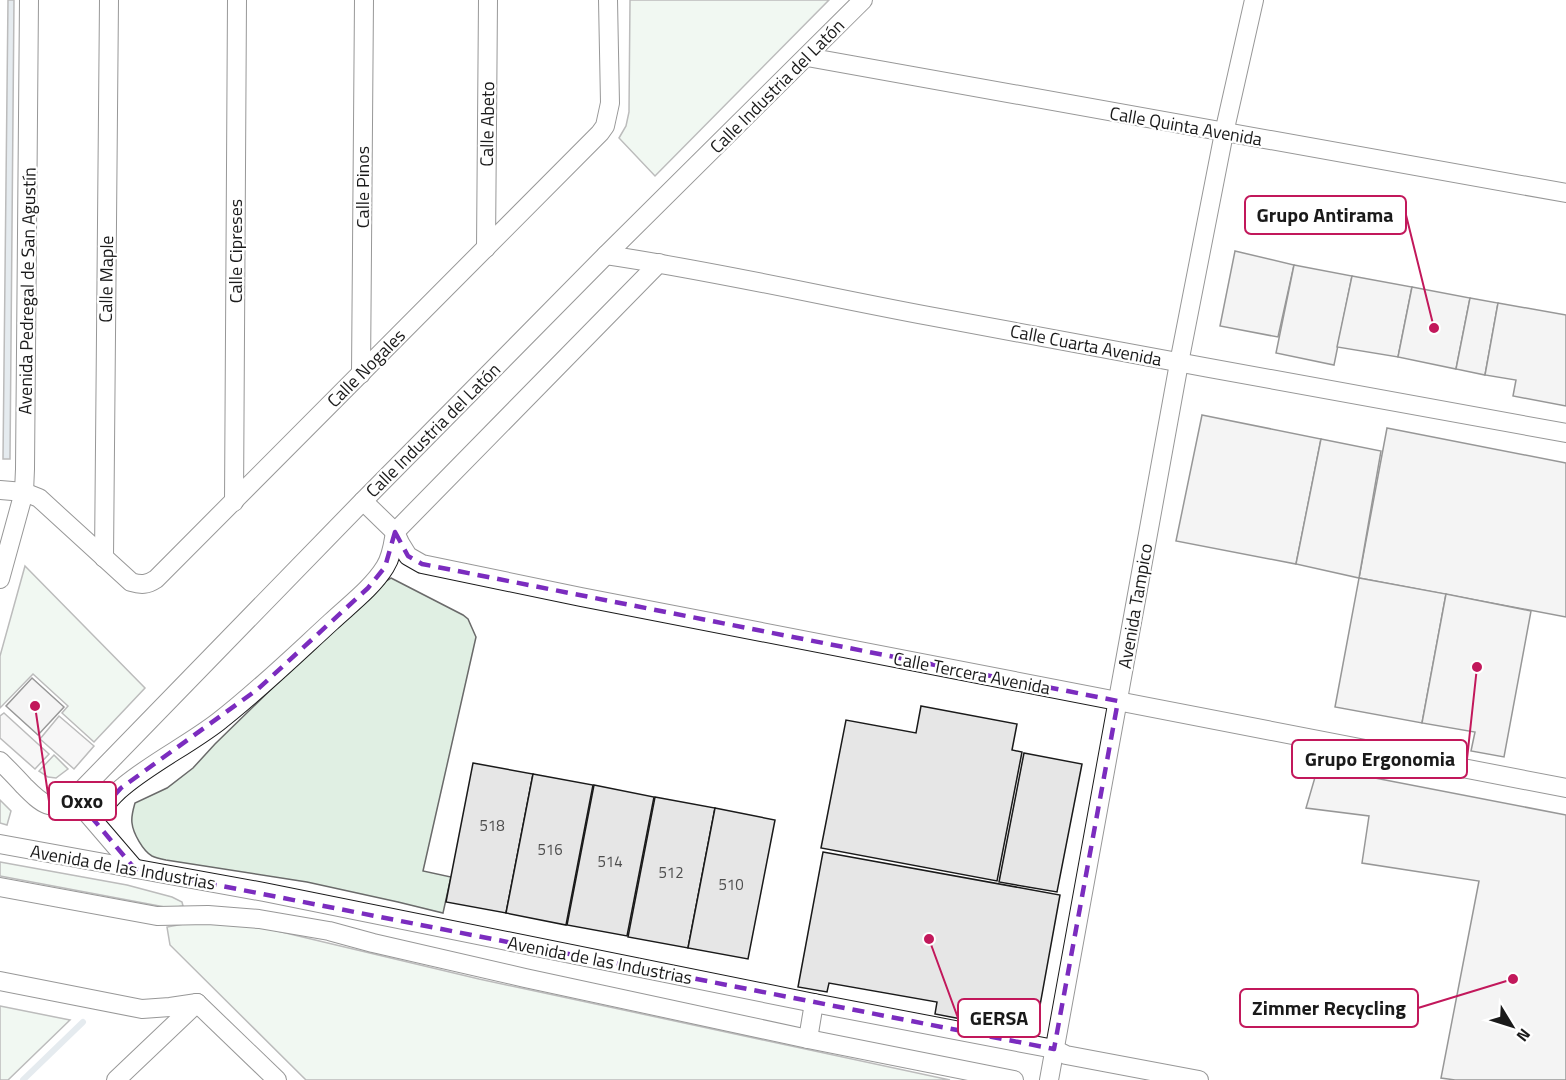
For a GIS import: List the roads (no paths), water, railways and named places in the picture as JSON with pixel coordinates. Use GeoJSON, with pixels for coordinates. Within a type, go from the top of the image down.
{"type":"FeatureCollection","features":[{"type":"Feature","properties":{"kind":"street","name":"Avenida Pedregal de San Agustín"},"geometry":{"type":"LineString","coordinates":[[0,579],[24,492],[29,0]]}},
{"type":"Feature","properties":{"kind":"street","name":"Calle Maple"},"geometry":{"type":"LineString","coordinates":[[104,558],[109,0]]}},
{"type":"Feature","properties":{"kind":"street","name":"Calle Cipreses"},"geometry":{"type":"LineString","coordinates":[[234,502],[237,0]]}},
{"type":"Feature","properties":{"kind":"street","name":"Calle Pinos"},"geometry":{"type":"LineString","coordinates":[[361,374],[364,0]]}},
{"type":"Feature","properties":{"kind":"street","name":"Calle Abeto"},"geometry":{"type":"LineString","coordinates":[[486,248],[488,0]]}},
{"type":"Feature","properties":{"kind":"street","name":"Calle Nogales"},"geometry":{"type":"LineString","coordinates":[[24,492],[39,498],[131,582],[148,584],[156,579],[605,126],[610,103],[608,0]]}},
{"type":"Feature","properties":{"kind":"street","name":"Calle Industria del Latón"},"geometry":{"type":"LineString","coordinates":[[74,798],[606,255],[863,0]]}},
{"type":"Feature","properties":{"kind":"street","name":"Avenida Tampico"},"geometry":{"type":"LineString","coordinates":[[1049,1080],[1179,363],[1224,133],[1254,0]]}},
{"type":"Feature","properties":{"kind":"street","name":"Calle Quinta Avenida"},"geometry":{"type":"LineString","coordinates":[[807,57],[1566,194]]}},
{"type":"Feature","properties":{"kind":"street","name":"Calle Cuarta Avenida"},"geometry":{"type":"LineString","coordinates":[[606,255],[660,263],[852,302],[1566,433]]}},
{"type":"Feature","properties":{"kind":"street"},"geometry":{"type":"LineString","coordinates":[[93,819],[121,788],[144,770],[218,722],[258,689],[368,588],[392,554],[394,532],[660,263]]}},
{"type":"Feature","properties":{"kind":"street"},"geometry":{"type":"LineString","coordinates":[[0,490],[24,492]]}},
{"type":"Feature","properties":{"kind":"street","name":"Calle Tercera Avenida"},"geometry":{"type":"LineString","coordinates":[[363,501],[394,532],[408,556],[422,564],[616,604],[1566,788]]}},
{"type":"Feature","properties":{"kind":"street"},"geometry":{"type":"LineString","coordinates":[[0,761],[36,798],[46,804],[60,806],[74,798],[135,869]]}},
{"type":"Feature","properties":{"kind":"street","name":"Avenida de las Industrias"},"geometry":{"type":"LineString","coordinates":[[0,844],[264,892],[1054,1049],[1066,1055],[1199,1080]]}},
{"type":"Feature","properties":{"kind":"street","name":"Avenida de las Industrias"},"geometry":{"type":"LineString","coordinates":[[0,887],[157,916],[208,915],[259,919],[329,931],[373,944],[525,978],[808,1039],[1014,1080]]}},
{"type":"Feature","properties":{"kind":"street"},"geometry":{"type":"LineString","coordinates":[[259,919],[264,892]]}},
{"type":"Feature","properties":{"kind":"street"},"geometry":{"type":"LineString","coordinates":[[2,982],[142,1009],[197,1003]]}},
{"type":"Feature","properties":{"kind":"street"},"geometry":{"type":"LineString","coordinates":[[117,1080],[197,1003]]}},
{"type":"Feature","properties":{"kind":"street"},"geometry":{"type":"LineString","coordinates":[[197,1003],[277,1080]]}},
{"type":"Feature","properties":{"kind":"street"},"geometry":{"type":"LineString","coordinates":[[808,1039],[814,1003]]}},
{"type":"Feature","properties":{"kind":"waterway"},"geometry":{"type":"LineString","coordinates":[[23,1080],[83,1022]]}},
{"type":"Feature","properties":{"kind":"place","name":"Grupo Antirama"},"geometry":{"type":"Point","coordinates":[1434,328]}},
{"type":"Feature","properties":{"kind":"place","name":"Grupo Ergonomia"},"geometry":{"type":"Point","coordinates":[1477,667]}},
{"type":"Feature","properties":{"kind":"place","name":"Oxxo"},"geometry":{"type":"Point","coordinates":[35,706]}},
{"type":"Feature","properties":{"kind":"place","name":"GERSA"},"geometry":{"type":"Point","coordinates":[929,939]}},
{"type":"Feature","properties":{"kind":"place","name":"Zimmer Recycling"},"geometry":{"type":"Point","coordinates":[1513,979]}}]}
